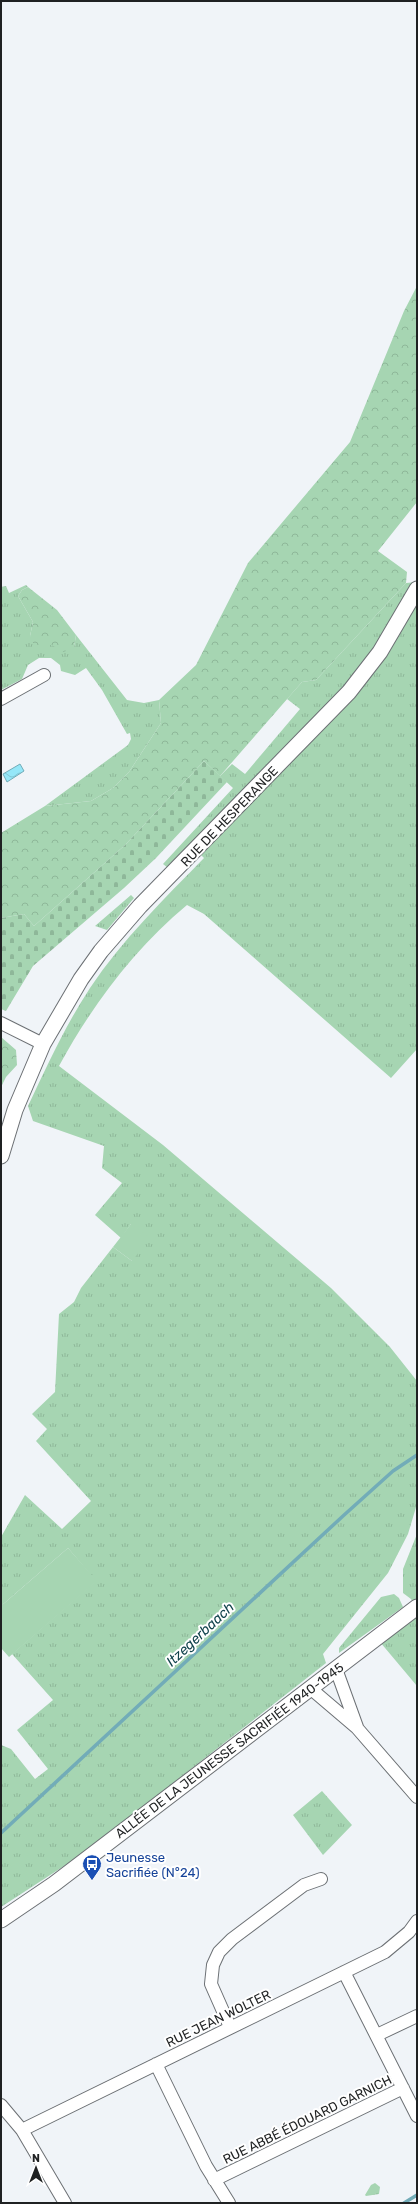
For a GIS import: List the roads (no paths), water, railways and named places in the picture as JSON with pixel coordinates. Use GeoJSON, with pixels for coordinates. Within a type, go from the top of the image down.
{"type":"FeatureCollection","features":[{"type":"Feature","properties":{"kind":"main road","name":"RUE DE HESPERANGE"},"geometry":{"type":"LineString","coordinates":[[1,1156],[15,1110],[43,1044],[81,979],[101,951],[140,906],[349,692],[380,652],[417,589]]}},
{"type":"Feature","properties":{"kind":"main road","name":"ALLÉE DE LA JEUNESSE SACRIFIÉE 1940-1945"},"geometry":{"type":"LineString","coordinates":[[1,1920],[54,1884],[417,1607]]}},
{"type":"Feature","properties":{"kind":"street"},"geometry":{"type":"LineString","coordinates":[[1,700],[44,675]]}},
{"type":"Feature","properties":{"kind":"street"},"geometry":{"type":"LineString","coordinates":[[1,1023],[43,1044]]}},
{"type":"Feature","properties":{"kind":"street"},"geometry":{"type":"LineString","coordinates":[[336,1668],[357,1728]]}},
{"type":"Feature","properties":{"kind":"street"},"geometry":{"type":"LineString","coordinates":[[310,1688],[357,1728],[417,1797]]}},
{"type":"Feature","properties":{"kind":"street"},"geometry":{"type":"LineString","coordinates":[[230,2028],[210,1984],[213,1965],[219,1952],[232,1939],[304,1885],[321,1879]]}},
{"type":"Feature","properties":{"kind":"street","name":"RUE JEAN WOLTER"},"geometry":{"type":"LineString","coordinates":[[22,2130],[385,1952],[409,1932],[417,1920]]}},
{"type":"Feature","properties":{"kind":"street","name":"RUE ABBÉ ÉDOUARD GARNICH"},"geometry":{"type":"LineString","coordinates":[[214,2180],[403,2088],[377,2035],[368,2022],[344,1972]]}},
{"type":"Feature","properties":{"kind":"street"},"geometry":{"type":"LineString","coordinates":[[377,2035],[417,2016]]}},
{"type":"Feature","properties":{"kind":"street"},"geometry":{"type":"LineString","coordinates":[[156,2064],[214,2180],[229,2203]]}},
{"type":"Feature","properties":{"kind":"street"},"geometry":{"type":"LineString","coordinates":[[403,2088],[417,2116]]}},
{"type":"Feature","properties":{"kind":"street"},"geometry":{"type":"LineString","coordinates":[[1,2105],[22,2130],[65,2203]]}},
{"type":"Feature","properties":{"kind":"water"},"geometry":{"type":"Polygon","coordinates":[[[20,764],[24,771],[7,782],[3,774],[20,764]]]}},
{"type":"Feature","properties":{"kind":"waterway","name":"Itzegerbaach"},"geometry":{"type":"LineString","coordinates":[[1,1833],[343,1516],[393,1471],[417,1455]]}},
{"type":"Feature","properties":{"kind":"waterway"},"geometry":{"type":"LineString","coordinates":[[404,2203],[417,2195]]}},
{"type":"Feature","properties":{"kind":"place","name":"Jeunesse Sacrifiée (N°24)"},"geometry":{"type":"Point","coordinates":[92,1881]}}]}
